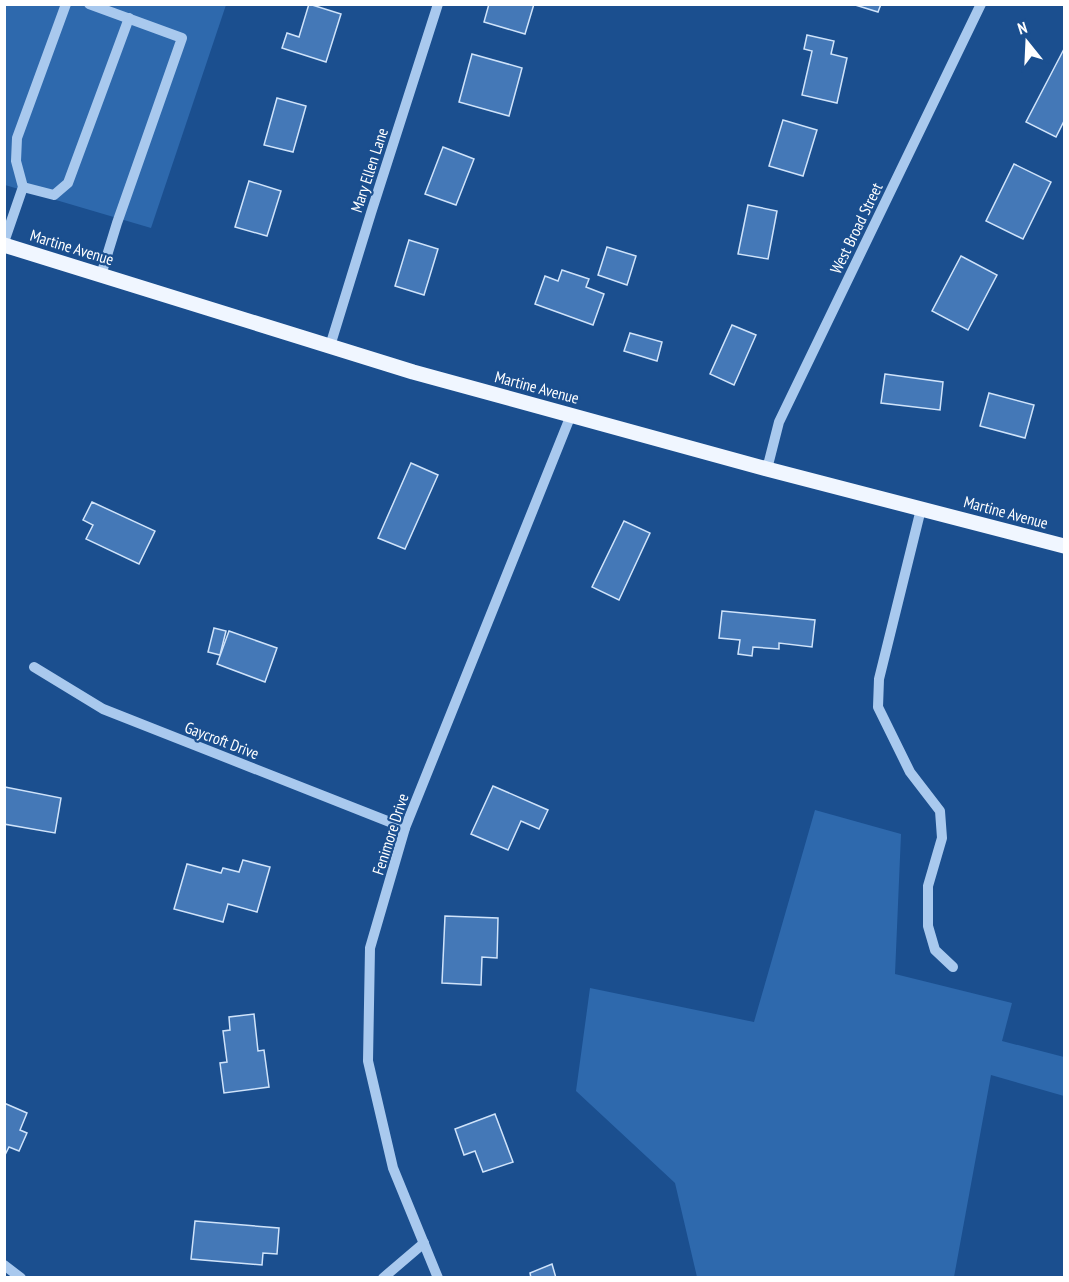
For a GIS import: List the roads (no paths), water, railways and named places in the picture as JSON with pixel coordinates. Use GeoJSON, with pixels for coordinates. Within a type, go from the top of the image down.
{"type":"FeatureCollection","features":[{"type":"Feature","properties":{"kind":"main road","name":"Martine Avenue"},"geometry":{"type":"LineString","coordinates":[[4,244],[413,372],[766,469],[1065,546]]}},
{"type":"Feature","properties":{"kind":"street"},"geometry":{"type":"LineString","coordinates":[[4,244],[23,187],[16,161],[17,138],[66,4]]}},
{"type":"Feature","properties":{"kind":"street"},"geometry":{"type":"LineString","coordinates":[[89,4],[182,38],[101,275]]}},
{"type":"Feature","properties":{"kind":"street","name":"Mary Ellen Lane"},"geometry":{"type":"LineString","coordinates":[[330,346],[438,4]]}},
{"type":"Feature","properties":{"kind":"street","name":"West Broad Street"},"geometry":{"type":"LineString","coordinates":[[766,469],[779,422],[981,4]]}},
{"type":"Feature","properties":{"kind":"street"},"geometry":{"type":"LineString","coordinates":[[23,187],[54,195],[68,183],[129,18]]}},
{"type":"Feature","properties":{"kind":"street","name":"Fenimore Drive"},"geometry":{"type":"LineString","coordinates":[[438,1278],[393,1168],[368,1061],[370,948],[405,828],[571,415]]}},
{"type":"Feature","properties":{"kind":"street"},"geometry":{"type":"LineString","coordinates":[[921,509],[879,679],[878,707],[910,772],[939,811],[942,838],[928,886],[928,926],[935,951],[953,967]]}},
{"type":"Feature","properties":{"kind":"street","name":"Gaycroft Drive"},"geometry":{"type":"LineString","coordinates":[[34,667],[103,709],[405,828]]}},
{"type":"Feature","properties":{"kind":"street"},"geometry":{"type":"LineString","coordinates":[[384,1278],[424,1243]]}},
{"type":"Feature","properties":{"kind":"street"},"geometry":{"type":"LineString","coordinates":[[4,1265],[21,1278]]}}]}
